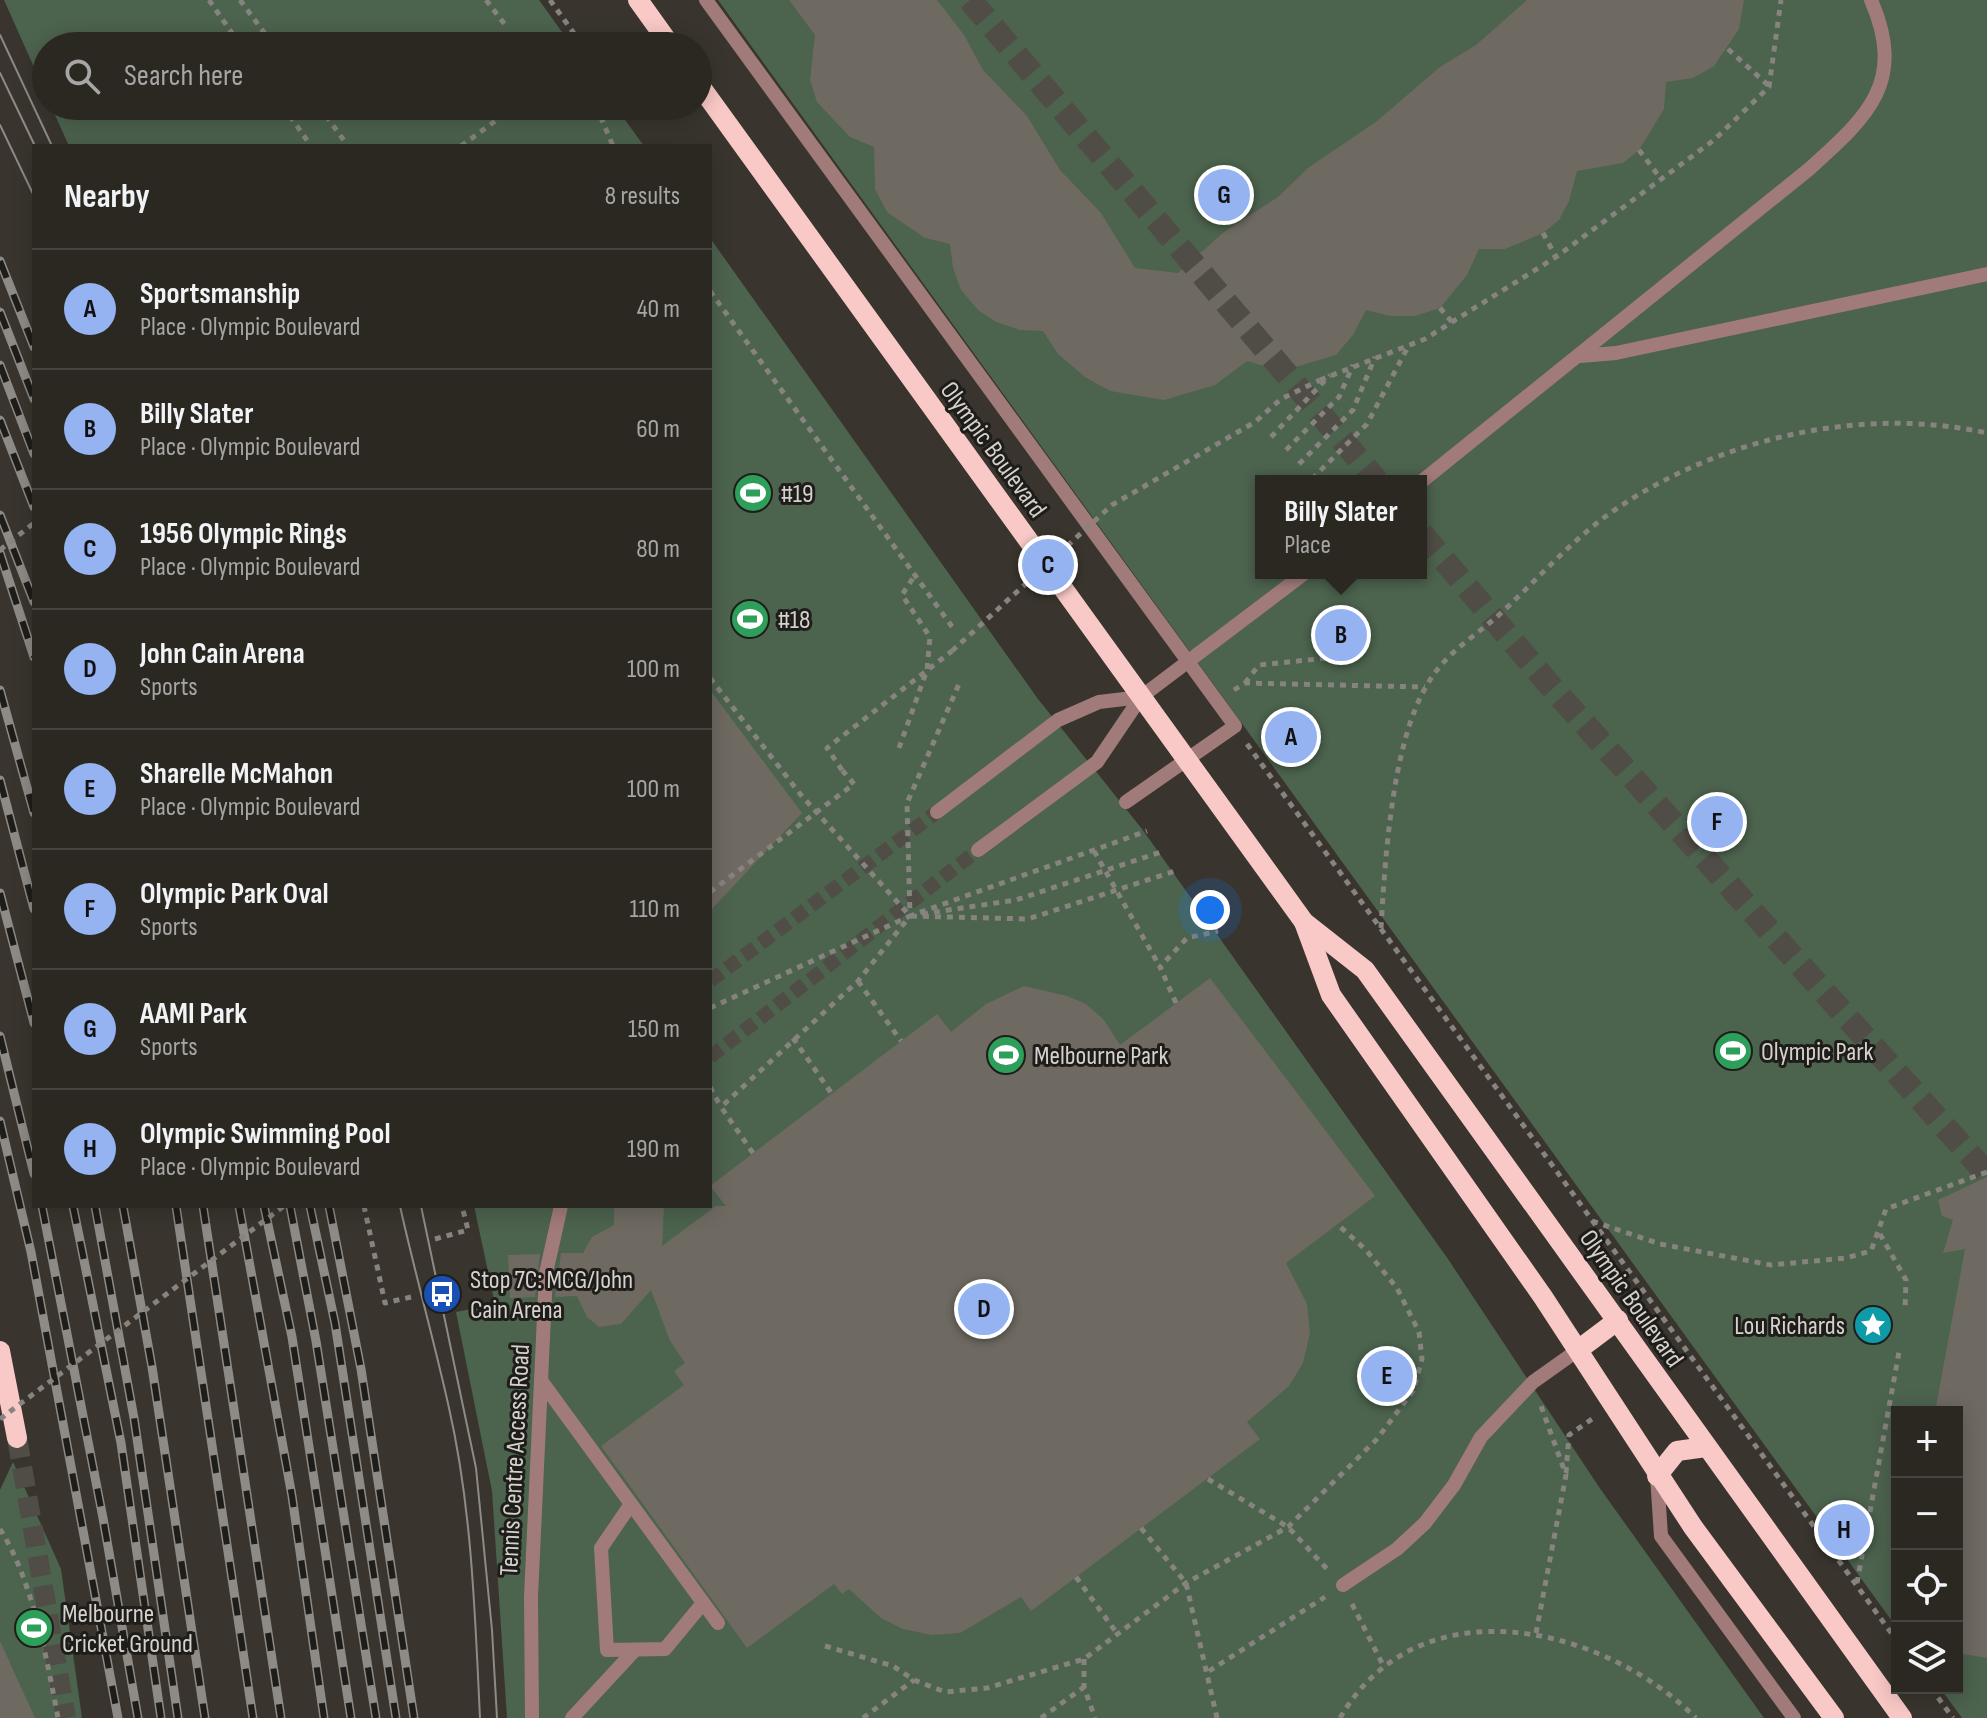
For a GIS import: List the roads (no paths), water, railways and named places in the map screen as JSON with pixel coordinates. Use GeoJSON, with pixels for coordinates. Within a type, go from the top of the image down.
{"type":"FeatureCollection","features":[{"type":"Feature","properties":{"kind":"main road"},"geometry":{"type":"LineString","coordinates":[[638,0],[661,32]]}},
{"type":"Feature","properties":{"kind":"main road","name":"Olympic Boulevard"},"geometry":{"type":"LineString","coordinates":[[712,102],[1304,922],[1331,995],[1578,1350],[1657,1476],[1834,1718]]}},
{"type":"Feature","properties":{"kind":"main road","name":"Olympic Boulevard"},"geometry":{"type":"LineString","coordinates":[[1304,922],[1365,970],[1902,1718]]}},
{"type":"Feature","properties":{"kind":"main road"},"geometry":{"type":"LineString","coordinates":[[1578,1350],[1618,1320]]}},
{"type":"Feature","properties":{"kind":"main road"},"geometry":{"type":"LineString","coordinates":[[0,1351],[17,1438]]}},
{"type":"Feature","properties":{"kind":"main road"},"geometry":{"type":"LineString","coordinates":[[1657,1476],[1677,1451],[1706,1447]]}},
{"type":"Feature","properties":{"kind":"street"},"geometry":{"type":"LineString","coordinates":[[706,0],[1235,726],[1126,802]]}},
{"type":"Feature","properties":{"kind":"street"},"geometry":{"type":"LineString","coordinates":[[1427,477],[1580,356],[1854,129],[1875,100],[1885,73],[1886,45],[1871,0]]}},
{"type":"Feature","properties":{"kind":"street"},"geometry":{"type":"LineString","coordinates":[[1580,356],[1616,353],[1987,274]]}},
{"type":"Feature","properties":{"kind":"street"},"geometry":{"type":"LineString","coordinates":[[978,850],[1097,762],[1124,727],[1141,697],[1297,579]]}},
{"type":"Feature","properties":{"kind":"street"},"geometry":{"type":"LineString","coordinates":[[937,812],[1058,720],[1099,702],[1141,697]]}},
{"type":"Feature","properties":{"kind":"street","name":"Tennis Centre Access Road"},"geometry":{"type":"LineString","coordinates":[[532,1718],[531,1582],[546,1273],[561,1208]]}},
{"type":"Feature","properties":{"kind":"street"},"geometry":{"type":"LineString","coordinates":[[1343,1585],[1397,1549],[1425,1523],[1454,1485],[1481,1437],[1533,1382],[1578,1350]]}},
{"type":"Feature","properties":{"kind":"street"},"geometry":{"type":"LineString","coordinates":[[542,1382],[718,1623]]}},
{"type":"Feature","properties":{"kind":"street"},"geometry":{"type":"LineString","coordinates":[[1657,1476],[1661,1536],[1794,1718]]}},
{"type":"Feature","properties":{"kind":"street"},"geometry":{"type":"LineString","coordinates":[[631,1504],[601,1548],[607,1650],[665,1649],[703,1603]]}},
{"type":"Feature","properties":{"kind":"street"},"geometry":{"type":"LineString","coordinates":[[572,1718],[635,1650]]}},
{"type":"Feature","properties":{"kind":"tunnel"},"geometry":{"type":"LineString","coordinates":[[970,0],[1372,475]]}},
{"type":"Feature","properties":{"kind":"tunnel"},"geometry":{"type":"LineString","coordinates":[[1427,540],[1548,683],[1987,1174]]}},
{"type":"Feature","properties":{"kind":"tunnel"},"geometry":{"type":"LineString","coordinates":[[712,980],[937,812]]}},
{"type":"Feature","properties":{"kind":"tunnel"},"geometry":{"type":"LineString","coordinates":[[712,1055],[978,850]]}},
{"type":"Feature","properties":{"kind":"tunnel"},"geometry":{"type":"LineString","coordinates":[[17,1438],[66,1718]]}},
{"type":"Feature","properties":{"kind":"tram line"},"geometry":{"type":"LineString","coordinates":[[0,35],[32,103]]}},
{"type":"Feature","properties":{"kind":"tram line"},"geometry":{"type":"LineString","coordinates":[[0,73],[34,144]]}},
{"type":"Feature","properties":{"kind":"tram line"},"geometry":{"type":"LineString","coordinates":[[40,120],[51,144]]}},
{"type":"Feature","properties":{"kind":"tram line"},"geometry":{"type":"LineString","coordinates":[[0,125],[32,192]]}},
{"type":"Feature","properties":{"kind":"tram line"},"geometry":{"type":"LineString","coordinates":[[400,1208],[457,1446],[471,1562],[480,1718]]}},
{"type":"Feature","properties":{"kind":"tram line"},"geometry":{"type":"LineString","coordinates":[[421,1208],[476,1468],[497,1718]]}},
{"type":"Feature","properties":{"kind":"railway"},"geometry":{"type":"LineString","coordinates":[[0,261],[32,342]]}},
{"type":"Feature","properties":{"kind":"railway"},"geometry":{"type":"LineString","coordinates":[[0,312],[32,394]]}},
{"type":"Feature","properties":{"kind":"railway"},"geometry":{"type":"LineString","coordinates":[[0,365],[32,449]]}},
{"type":"Feature","properties":{"kind":"railway"},"geometry":{"type":"LineString","coordinates":[[0,420],[32,502]]}},
{"type":"Feature","properties":{"kind":"railway"},"geometry":{"type":"LineString","coordinates":[[0,515],[32,597]]}},
{"type":"Feature","properties":{"kind":"railway"},"geometry":{"type":"LineString","coordinates":[[0,553],[32,651]]}},
{"type":"Feature","properties":{"kind":"railway"},"geometry":{"type":"LineString","coordinates":[[0,690],[32,806]]}},
{"type":"Feature","properties":{"kind":"railway"},"geometry":{"type":"LineString","coordinates":[[0,780],[32,901]]}},
{"type":"Feature","properties":{"kind":"railway"},"geometry":{"type":"LineString","coordinates":[[0,893],[32,1015]]}},
{"type":"Feature","properties":{"kind":"railway"},"geometry":{"type":"LineString","coordinates":[[0,1036],[32,1166]]}},
{"type":"Feature","properties":{"kind":"railway"},"geometry":{"type":"LineString","coordinates":[[0,1121],[31,1252],[118,1718]]}},
{"type":"Feature","properties":{"kind":"railway"},"geometry":{"type":"LineString","coordinates":[[42,1208],[103,1518],[138,1718]]}},
{"type":"Feature","properties":{"kind":"railway"},"geometry":{"type":"LineString","coordinates":[[73,1208],[121,1443],[161,1718]]}},
{"type":"Feature","properties":{"kind":"railway"},"geometry":{"type":"LineString","coordinates":[[95,1208],[134,1418],[178,1718]]}},
{"type":"Feature","properties":{"kind":"railway"},"geometry":{"type":"LineString","coordinates":[[123,1208],[152,1367],[205,1718]]}},
{"type":"Feature","properties":{"kind":"railway"},"geometry":{"type":"LineString","coordinates":[[176,1208],[253,1718]]}},
{"type":"Feature","properties":{"kind":"railway"},"geometry":{"type":"LineString","coordinates":[[203,1208],[281,1718]]}},
{"type":"Feature","properties":{"kind":"railway"},"geometry":{"type":"LineString","coordinates":[[239,1208],[292,1496],[324,1718]]}},
{"type":"Feature","properties":{"kind":"railway"},"geometry":{"type":"LineString","coordinates":[[264,1208],[292,1337],[351,1718]]}},
{"type":"Feature","properties":{"kind":"railway"},"geometry":{"type":"LineString","coordinates":[[290,1208],[316,1341],[376,1718]]}},
{"type":"Feature","properties":{"kind":"railway"},"geometry":{"type":"LineString","coordinates":[[310,1208],[335,1323],[396,1718]]}},
{"type":"Feature","properties":{"kind":"railway"},"geometry":{"type":"LineString","coordinates":[[329,1208],[361,1369],[414,1718]]}},
{"type":"Feature","properties":{"kind":"place","name":"AAMI Park"},"geometry":{"type":"Point","coordinates":[1224,195]}},
{"type":"Feature","properties":{"kind":"place","name":"#19"},"geometry":{"type":"Point","coordinates":[753,493]}},
{"type":"Feature","properties":{"kind":"place","name":"1956 Olympic Rings"},"geometry":{"type":"Point","coordinates":[1048,565]}},
{"type":"Feature","properties":{"kind":"place","name":"#18"},"geometry":{"type":"Point","coordinates":[750,619]}},
{"type":"Feature","properties":{"kind":"place","name":"Billy Slater"},"geometry":{"type":"Point","coordinates":[1341,635]}},
{"type":"Feature","properties":{"kind":"place","name":"Sportsmanship"},"geometry":{"type":"Point","coordinates":[1291,737]}},
{"type":"Feature","properties":{"kind":"place","name":"Olympic Park Oval"},"geometry":{"type":"Point","coordinates":[1717,822]}},
{"type":"Feature","properties":{"kind":"place","name":"Olympic Park"},"geometry":{"type":"Point","coordinates":[1733,1051]}},
{"type":"Feature","properties":{"kind":"place","name":"Melbourne Park"},"geometry":{"type":"Point","coordinates":[1006,1055]}},
{"type":"Feature","properties":{"kind":"place","name":"Stop 7C: MCG/John Cain Arena"},"geometry":{"type":"Point","coordinates":[442,1294]}},
{"type":"Feature","properties":{"kind":"place","name":"John Cain Arena"},"geometry":{"type":"Point","coordinates":[984,1309]}},
{"type":"Feature","properties":{"kind":"place","name":"Lou Richards"},"geometry":{"type":"Point","coordinates":[1873,1325]}},
{"type":"Feature","properties":{"kind":"place","name":"Sharelle McMahon"},"geometry":{"type":"Point","coordinates":[1387,1376]}},
{"type":"Feature","properties":{"kind":"place","name":"Olympic Swimming Pool"},"geometry":{"type":"Point","coordinates":[1844,1530]}},
{"type":"Feature","properties":{"kind":"place","name":"Melbourne Cricket Ground"},"geometry":{"type":"Point","coordinates":[34,1628]}}]}
